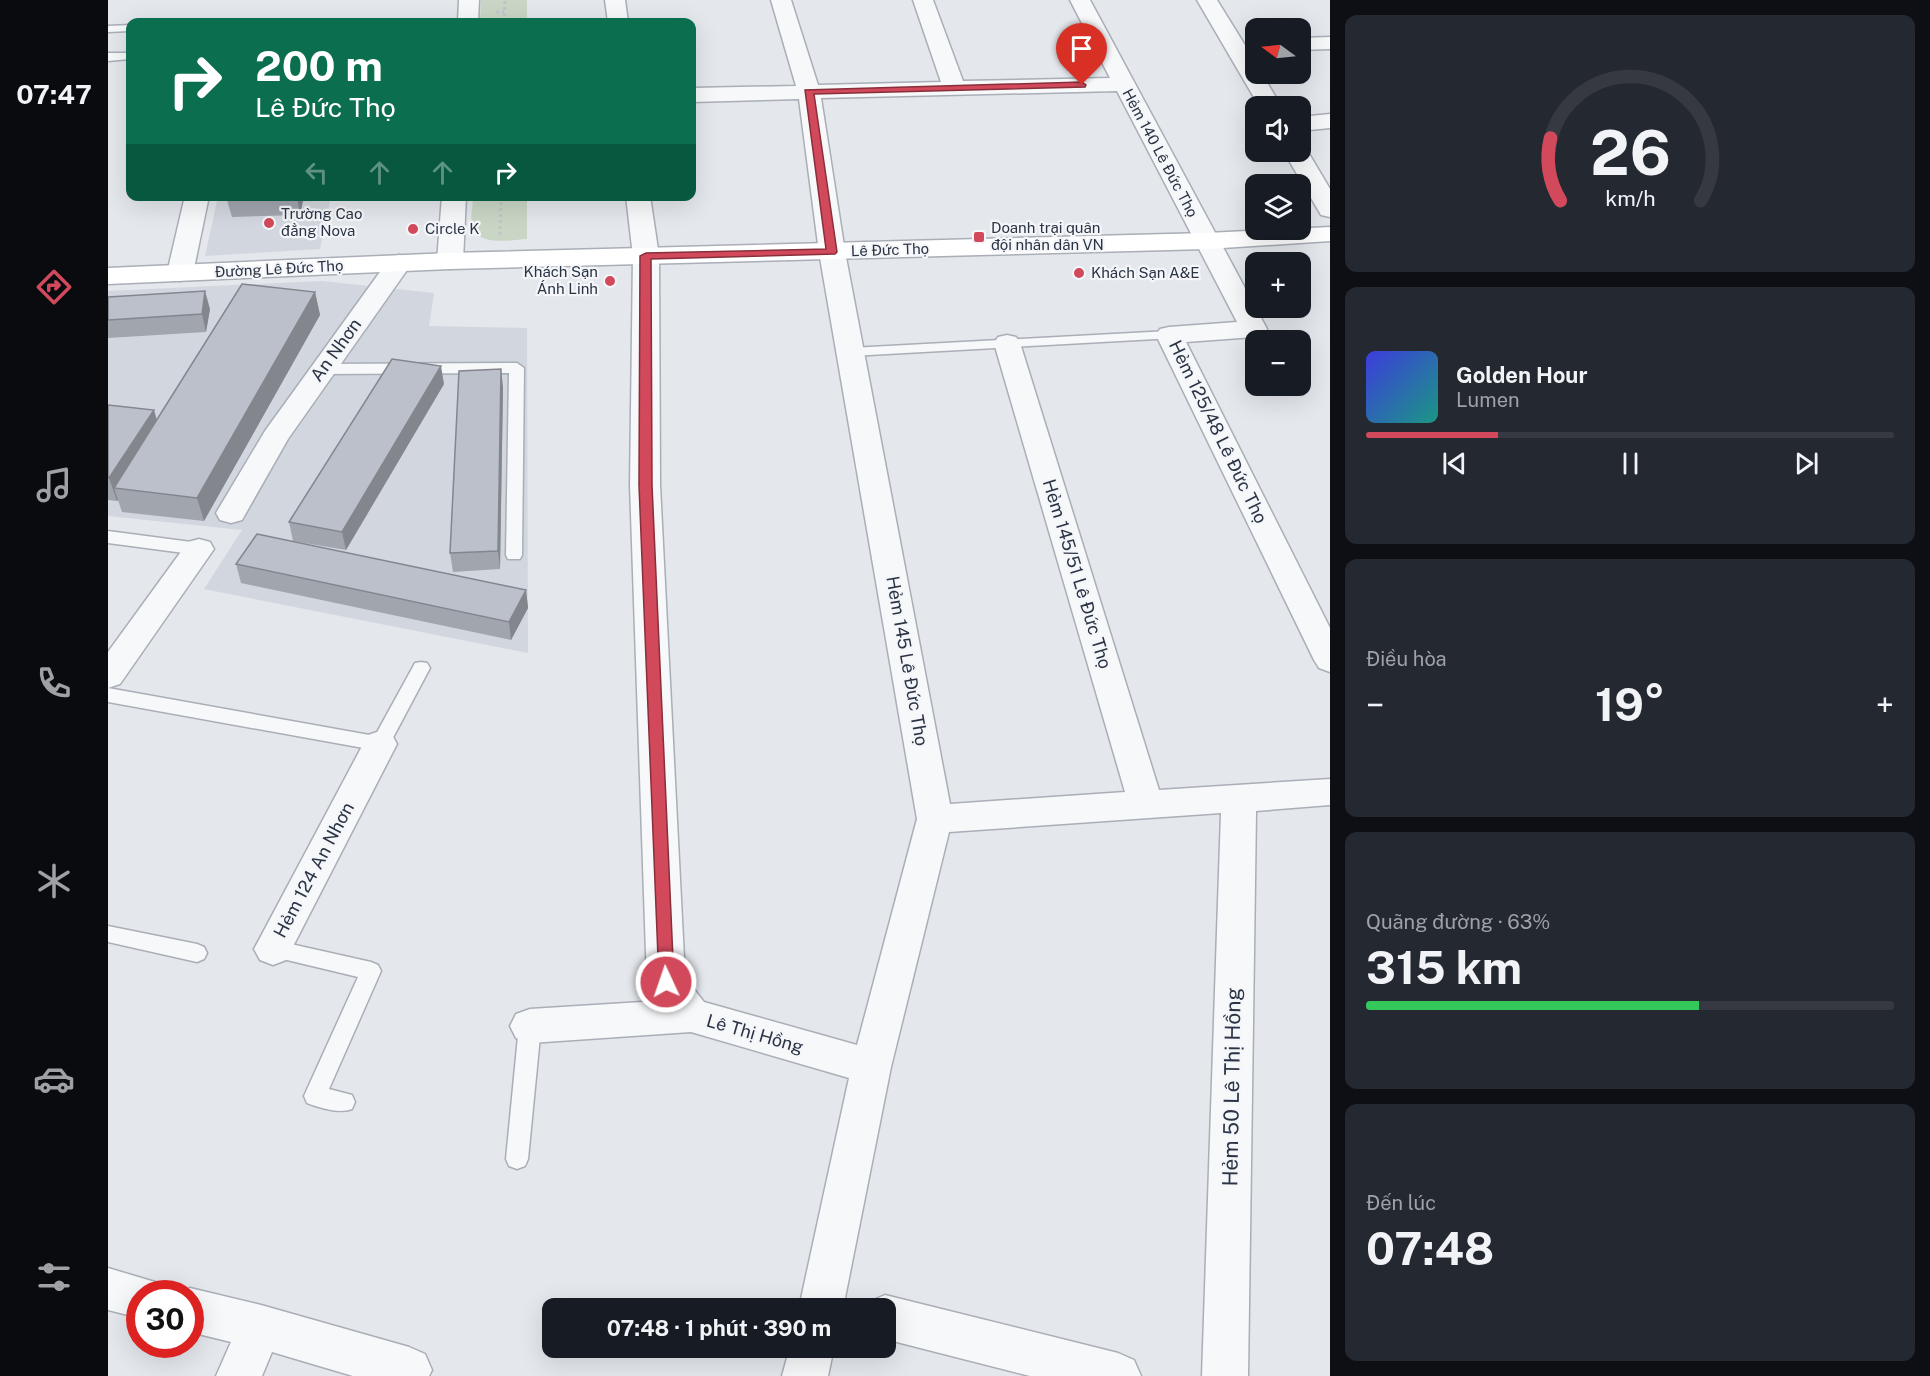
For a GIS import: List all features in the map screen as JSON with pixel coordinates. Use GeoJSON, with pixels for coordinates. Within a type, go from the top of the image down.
{"type":"FeatureCollection","features":[{"type":"Feature","properties":{"kind":"street"},"geometry":{"type":"LineString","coordinates":[[468,18],[470,0]]}},
{"type":"Feature","properties":{"kind":"street"},"geometry":{"type":"LineString","coordinates":[[615,0],[617,18]]}},
{"type":"Feature","properties":{"kind":"street","name":"Hẻm 145 Lê Đức Thọ"},"geometry":{"type":"LineString","coordinates":[[781,0],[809,92],[832,252],[935,819],[871,1067]]}},
{"type":"Feature","properties":{"kind":"street"},"geometry":{"type":"LineString","coordinates":[[923,0],[954,88]]}},
{"type":"Feature","properties":{"kind":"street","name":"Hẻm 140 Lê Đức Thọ"},"geometry":{"type":"LineString","coordinates":[[1080,0],[1207,242]]}},
{"type":"Feature","properties":{"kind":"street"},"geometry":{"type":"LineString","coordinates":[[1208,0],[1245,47]]}},
{"type":"Feature","properties":{"kind":"street"},"geometry":{"type":"LineString","coordinates":[[1311,44],[1330,43]]}},
{"type":"Feature","properties":{"kind":"street"},"geometry":{"type":"LineString","coordinates":[[696,95],[1124,84]]}},
{"type":"Feature","properties":{"kind":"street"},"geometry":{"type":"LineString","coordinates":[[1311,123],[1330,121]]}},
{"type":"Feature","properties":{"kind":"street"},"geometry":{"type":"LineString","coordinates":[[1302,162],[1330,210]]}},
{"type":"Feature","properties":{"kind":"street"},"geometry":{"type":"LineString","coordinates":[[180,273],[196,201]]}},
{"type":"Feature","properties":{"kind":"street"},"geometry":{"type":"LineString","coordinates":[[450,261],[454,201]]}},
{"type":"Feature","properties":{"kind":"street","name":"Lê Thị Hồng"},"geometry":{"type":"LineString","coordinates":[[639,201],[646,256],[645,485],[666,982],[691,1015],[871,1067]]}},
{"type":"Feature","properties":{"kind":"street","name":"Lê Đức Thọ"},"geometry":{"type":"LineString","coordinates":[[450,261],[1207,242],[1330,234]]}},
{"type":"Feature","properties":{"kind":"street","name":"Hẻm 125/48 Lê Đức Thọ"},"geometry":{"type":"LineString","coordinates":[[1207,242],[1254,329],[1169,335],[1330,660]]}},
{"type":"Feature","properties":{"kind":"street","name":"Đường Lê Đức Thọ"},"geometry":{"type":"LineString","coordinates":[[108,276],[450,261]]}},
{"type":"Feature","properties":{"kind":"street","name":"An Nhơn"},"geometry":{"type":"LineString","coordinates":[[231,513],[274,437],[399,263]]}},
{"type":"Feature","properties":{"kind":"street","name":"Hẻm 145/51 Lê Đức Thọ"},"geometry":{"type":"LineString","coordinates":[[1007,343],[1146,805]]}},
{"type":"Feature","properties":{"kind":"street"},"geometry":{"type":"LineString","coordinates":[[108,675],[199,549]]}},
{"type":"Feature","properties":{"kind":"street","name":"Hẻm 124 An Nhơn"},"geometry":{"type":"LineString","coordinates":[[273,949],[380,744]]}},
{"type":"Feature","properties":{"kind":"street"},"geometry":{"type":"LineString","coordinates":[[935,819],[1330,792]]}},
{"type":"Feature","properties":{"kind":"street","name":"Hẻm 50 Lê Thị Hồng"},"geometry":{"type":"LineString","coordinates":[[1225,1376],[1239,798]]}},
{"type":"Feature","properties":{"kind":"street"},"geometry":{"type":"LineString","coordinates":[[530,1026],[691,1015]]}},
{"type":"Feature","properties":{"kind":"street"},"geometry":{"type":"LineString","coordinates":[[831,1298],[871,1067]]}},
{"type":"Feature","properties":{"kind":"street"},"geometry":{"type":"LineString","coordinates":[[108,1290],[126,1294]]}},
{"type":"Feature","properties":{"kind":"street"},"geometry":{"type":"LineString","coordinates":[[204,1313],[261,1327],[409,1370],[406,1376]]}},
{"type":"Feature","properties":{"kind":"street"},"geometry":{"type":"LineString","coordinates":[[896,1320],[1118,1376]]}},
{"type":"Feature","properties":{"kind":"street"},"geometry":{"type":"LineString","coordinates":[[239,1376],[261,1327]]}},
{"type":"Feature","properties":{"kind":"street"},"geometry":{"type":"LineString","coordinates":[[805,1376],[809,1358]]}},
{"type":"Feature","properties":{"kind":"lane"},"geometry":{"type":"LineString","coordinates":[[108,29],[126,28]]}},
{"type":"Feature","properties":{"kind":"lane"},"geometry":{"type":"LineString","coordinates":[[108,57],[126,56]]}},
{"type":"Feature","properties":{"kind":"lane"},"geometry":{"type":"LineString","coordinates":[[851,352],[1169,335]]}},
{"type":"Feature","properties":{"kind":"lane"},"geometry":{"type":"LineString","coordinates":[[321,369],[517,368],[514,555]]}},
{"type":"Feature","properties":{"kind":"lane"},"geometry":{"type":"LineString","coordinates":[[108,537],[199,549]]}},
{"type":"Feature","properties":{"kind":"lane","name":"Hẻm 124 An Nhơn"},"geometry":{"type":"LineString","coordinates":[[380,744],[421,668]]}},
{"type":"Feature","properties":{"kind":"lane"},"geometry":{"type":"LineString","coordinates":[[108,695],[380,744]]}},
{"type":"Feature","properties":{"kind":"lane"},"geometry":{"type":"LineString","coordinates":[[108,934],[198,953]]}},
{"type":"Feature","properties":{"kind":"lane","name":"Hẻm 124 An Nhơn"},"geometry":{"type":"LineString","coordinates":[[273,949],[371,971],[315,1096],[344,1102]]}},
{"type":"Feature","properties":{"kind":"lane"},"geometry":{"type":"LineString","coordinates":[[517,1159],[530,1026]]}},
{"type":"Feature","properties":{"kind":"path"},"geometry":{"type":"LineString","coordinates":[[504,18],[505,0]]}},
{"type":"Feature","properties":{"kind":"path"},"geometry":{"type":"LineString","coordinates":[[500,260],[501,201]]}},
{"type":"Feature","properties":{"kind":"shaded area","name":"Trường Cao đẳng Nova"},"geometry":{"type":"Polygon","coordinates":[[[217,201],[330,201],[320,249],[205,256],[217,201]]]}},
{"type":"Feature","properties":{"kind":"shaded area"},"geometry":{"type":"Polygon","coordinates":[[[322,281],[434,293],[429,326],[527,328],[528,653],[204,589],[242,530],[108,516],[108,291],[322,281]]]}},
{"type":"Feature","properties":{"kind":"green space"},"geometry":{"type":"Polygon","coordinates":[[[481,0],[527,0],[527,18],[480,18],[481,0]]]}},
{"type":"Feature","properties":{"kind":"green space"},"geometry":{"type":"Polygon","coordinates":[[[473,201],[527,201],[527,239],[495,241],[480,237],[472,225],[473,201]]]}},
{"type":"Feature","properties":{"kind":"building"},"geometry":{"type":"Polygon","coordinates":[[[242,284],[315,292],[197,498],[114,488],[242,284]]]}},
{"type":"Feature","properties":{"kind":"building"},"geometry":{"type":"Polygon","coordinates":[[[205,291],[202,314],[108,320],[108,297],[205,291]]]}},
{"type":"Feature","properties":{"kind":"building"},"geometry":{"type":"Polygon","coordinates":[[[392,359],[441,366],[342,532],[289,522],[392,359]]]}},
{"type":"Feature","properties":{"kind":"building"},"geometry":{"type":"Polygon","coordinates":[[[501,369],[498,551],[450,553],[459,371],[501,369]]]}},
{"type":"Feature","properties":{"kind":"building"},"geometry":{"type":"Polygon","coordinates":[[[108,405],[154,410],[109,478],[108,478],[108,405]]]}},
{"type":"Feature","properties":{"kind":"building"},"geometry":{"type":"Polygon","coordinates":[[[257,534],[526,590],[509,622],[236,564],[257,534]]]}},
{"type":"Feature","properties":{"kind":"place","name":"Trường Cao đẳng Nova"},"geometry":{"type":"Point","coordinates":[269,223]}},
{"type":"Feature","properties":{"kind":"place","name":"Circle K"},"geometry":{"type":"Point","coordinates":[413,229]}},
{"type":"Feature","properties":{"kind":"place","name":"Doanh trại quân đội nhân dân VN"},"geometry":{"type":"Point","coordinates":[979,237]}},
{"type":"Feature","properties":{"kind":"place","name":"Khách Sạn A&E"},"geometry":{"type":"Point","coordinates":[1079,273]}},
{"type":"Feature","properties":{"kind":"place","name":"Khách Sạn Ánh Linh"},"geometry":{"type":"Point","coordinates":[610,281]}},
{"type":"Feature","properties":{"kind":"route"},"geometry":{"type":"LineString","coordinates":[[666,982],[645,485],[646,256],[832,252],[809,92],[1082,85]]}}]}
